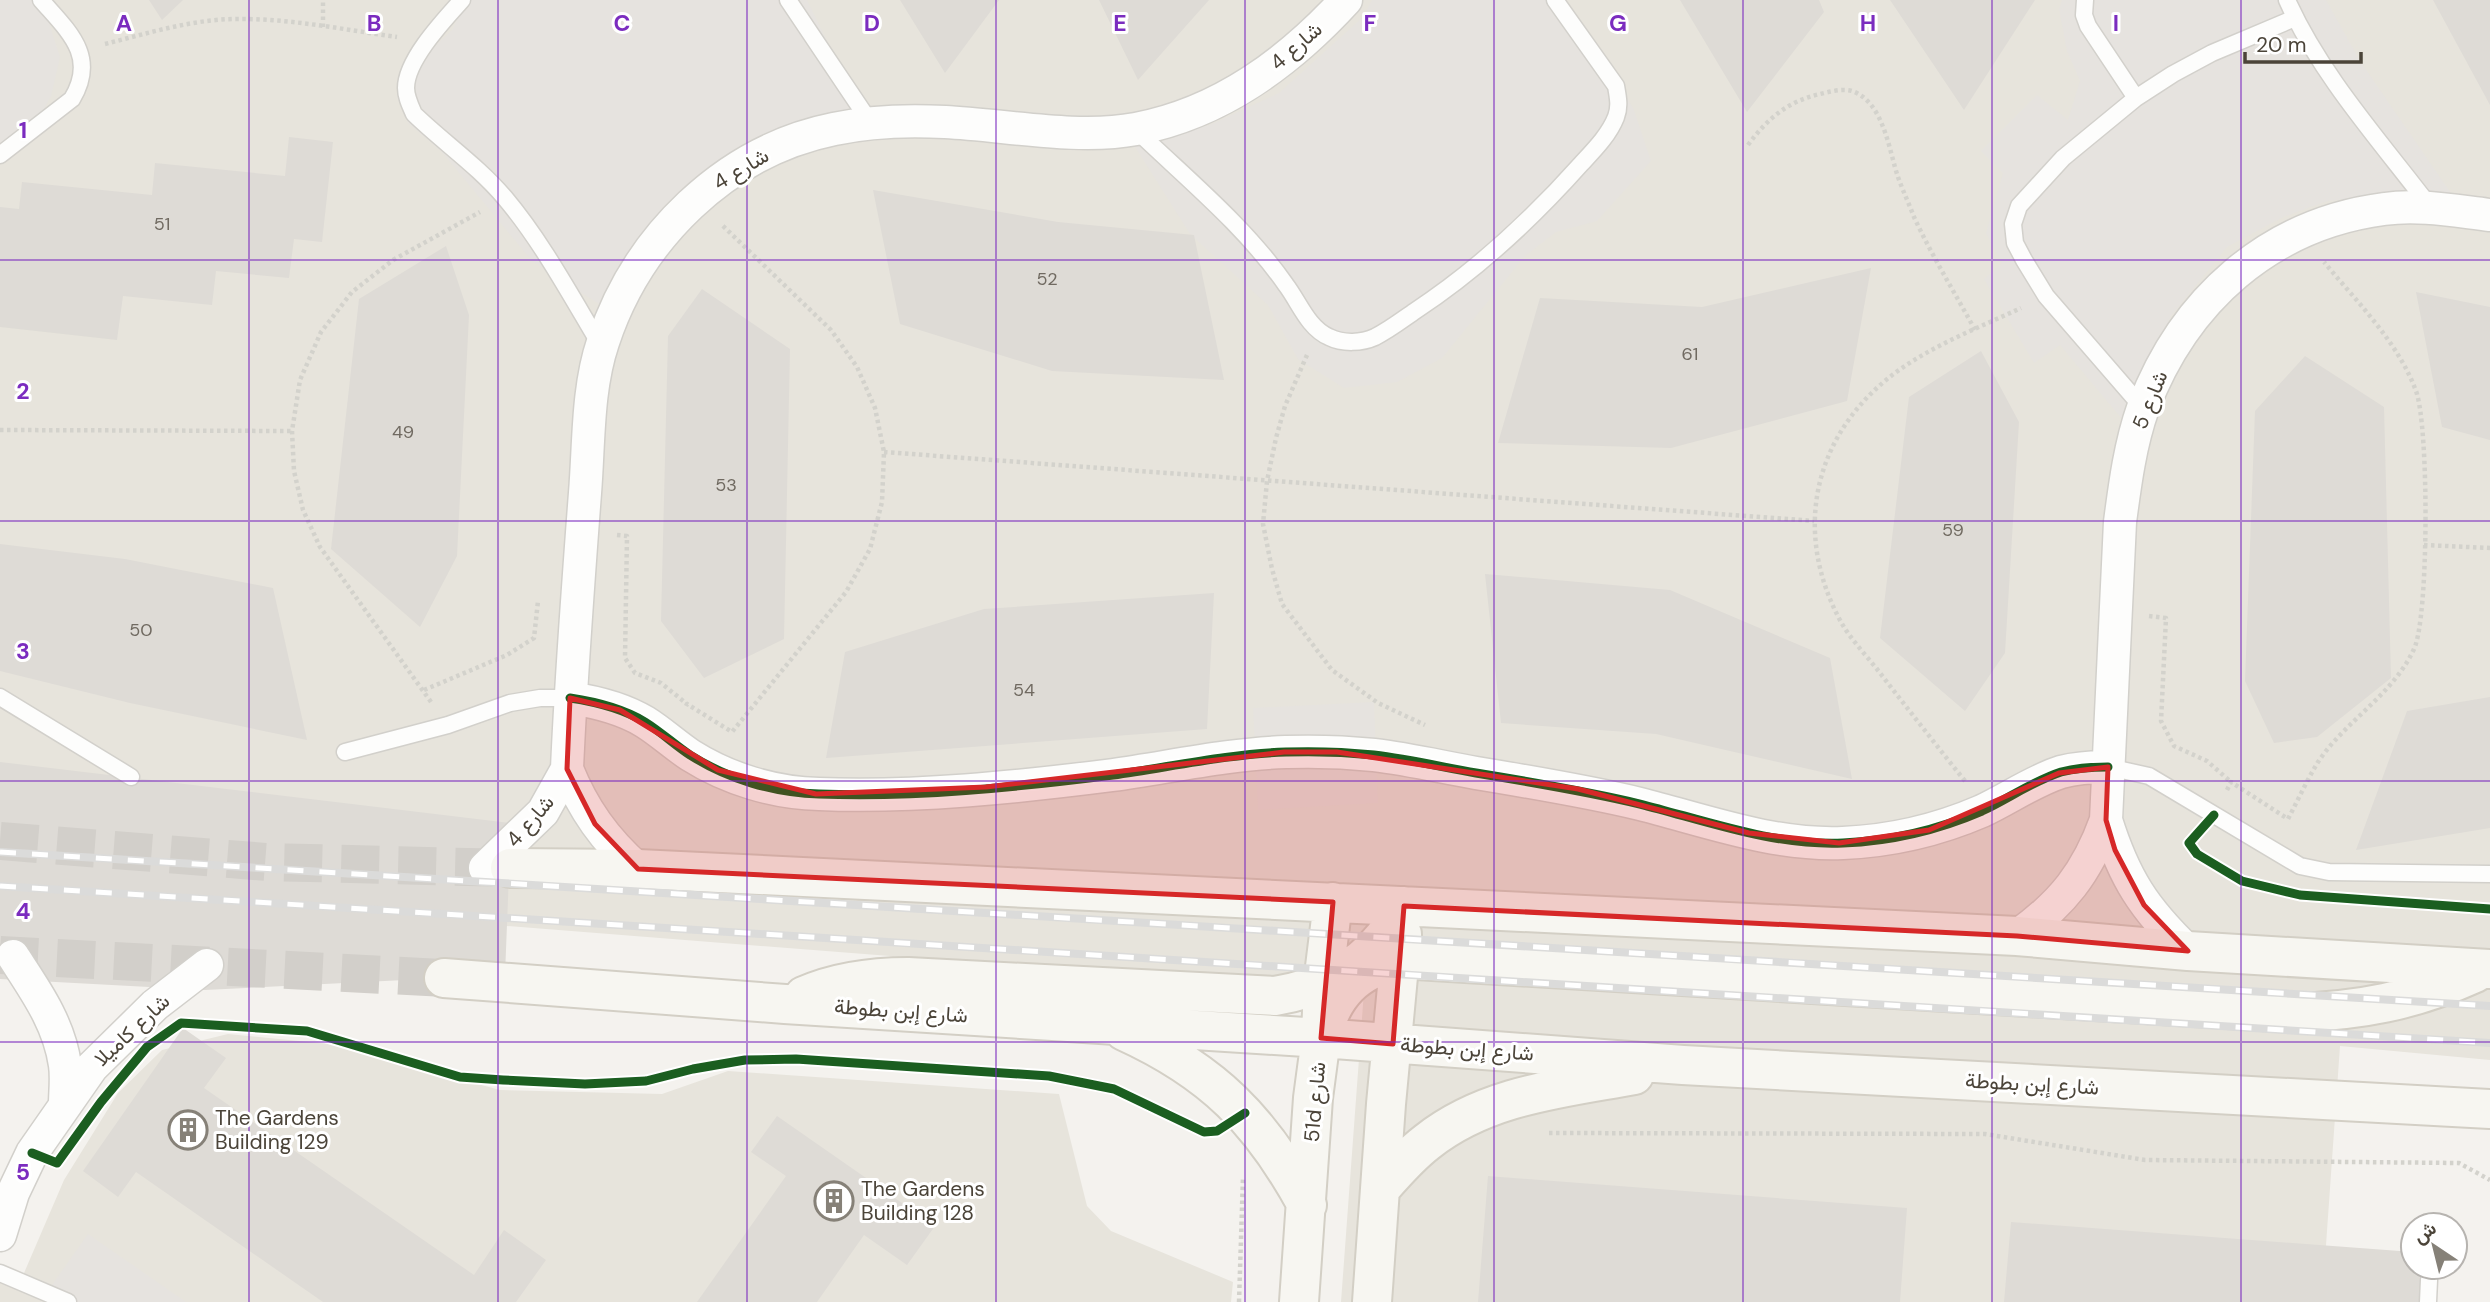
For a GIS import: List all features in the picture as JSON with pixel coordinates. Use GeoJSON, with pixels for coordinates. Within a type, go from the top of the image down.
{"type":"FeatureCollection","features":[{"type":"Feature","properties":{"kind":"main road"},"geometry":{"type":"LineString","coordinates":[[498,868],[638,869],[2017,936],[2188,951],[2487,969]]}},
{"type":"Feature","properties":{"kind":"main road","name":"51d شارع"},"geometry":{"type":"LineString","coordinates":[[1299,1302],[1313,1098],[1333,902]]}},
{"type":"Feature","properties":{"kind":"main road"},"geometry":{"type":"LineString","coordinates":[[1372,1302],[1404,906]]}},
{"type":"Feature","properties":{"kind":"main road"},"geometry":{"type":"LineString","coordinates":[[785,1004],[841,983],[875,977],[908,976],[1275,996],[1323,984],[1356,964],[1384,938],[1404,906]]}},
{"type":"Feature","properties":{"kind":"main road"},"geometry":{"type":"LineString","coordinates":[[1321,1038],[1326,1017],[1351,982],[1382,964],[1400,959],[2292,1013],[2362,1009],[2396,1002],[2441,988],[2487,969]]}},
{"type":"Feature","properties":{"kind":"main road","name":"شارع إبن بطوطة"},"geometry":{"type":"LineString","coordinates":[[444,978],[1683,1065],[2490,1109]]}},
{"type":"Feature","properties":{"kind":"main road"},"geometry":{"type":"LineString","coordinates":[[1109,1025],[1159,1047],[1205,1077],[1245,1113],[1276,1152],[1307,1205]]}},
{"type":"Feature","properties":{"kind":"main road"},"geometry":{"type":"LineString","coordinates":[[1382,1187],[1428,1141],[1455,1122],[1485,1108],[1516,1097],[1683,1065]]}},
{"type":"Feature","properties":{"kind":"street","name":"شارع 4"},"geometry":{"type":"LineString","coordinates":[[638,869],[615,848],[595,824],[578,797],[567,769],[591,415],[601,346],[615,308],[649,249],[695,200],[726,176],[794,140],[870,122],[947,122],[1074,131],[1135,129],[1202,108],[1251,82],[1286,59],[1346,0]]}},
{"type":"Feature","properties":{"kind":"street","name":"شارع 5"},"geometry":{"type":"LineString","coordinates":[[2017,936],[2041,919],[2069,890],[2095,849],[2106,820],[2120,522],[2132,445],[2143,408],[2173,348],[2203,304],[2231,275],[2263,252],[2299,232],[2341,216],[2386,208],[2431,208],[2490,215]]}},
{"type":"Feature","properties":{"kind":"street"},"geometry":{"type":"LineString","coordinates":[[570,698],[596,702],[620,710],[718,770],[748,782],[817,794],[920,792],[1049,782],[1244,756],[1324,752],[1379,756],[1578,789],[1749,833],[1809,842],[1839,843],[1900,837],[1958,821],[2059,773],[2083,767],[2108,766]]}},
{"type":"Feature","properties":{"kind":"street","name":"شارع 4"},"geometry":{"type":"LineString","coordinates":[[498,868],[543,812],[567,769]]}},
{"type":"Feature","properties":{"kind":"street","name":"شارع 5"},"geometry":{"type":"LineString","coordinates":[[2106,820],[2124,870],[2144,905],[2188,951]]}},
{"type":"Feature","properties":{"kind":"street","name":"شارع كاميلا"},"geometry":{"type":"LineString","coordinates":[[13,956],[58,1031],[66,1067],[65,1104]]}},
{"type":"Feature","properties":{"kind":"street","name":"شارع كاميلا"},"geometry":{"type":"LineString","coordinates":[[0,1235],[13,1193],[32,1153],[92,1067],[155,1005],[207,965]]}},
{"type":"Feature","properties":{"kind":"lane"},"geometry":{"type":"LineString","coordinates":[[0,155],[72,99],[82,76],[79,50],[74,39],[41,0]]}},
{"type":"Feature","properties":{"kind":"lane"},"geometry":{"type":"LineString","coordinates":[[462,0],[411,66],[405,90],[408,102],[414,114],[476,168],[505,198],[539,245],[601,346]]}},
{"type":"Feature","properties":{"kind":"lane"},"geometry":{"type":"LineString","coordinates":[[788,0],[870,122]]}},
{"type":"Feature","properties":{"kind":"lane"},"geometry":{"type":"LineString","coordinates":[[1135,129],[1249,239],[1280,275],[1317,330],[1329,338],[1344,341],[1366,340],[1387,330],[1432,300],[1518,230],[1557,191],[1611,128],[1617,115],[1619,100],[1616,86],[1555,0]]}},
{"type":"Feature","properties":{"kind":"lane"},"geometry":{"type":"LineString","coordinates":[[2085,0],[2084,15],[2088,26],[2136,98]]}},
{"type":"Feature","properties":{"kind":"lane"},"geometry":{"type":"LineString","coordinates":[[2287,0],[2295,18],[2335,81],[2431,208]]}},
{"type":"Feature","properties":{"kind":"lane"},"geometry":{"type":"LineString","coordinates":[[2143,408],[2046,296],[2015,243],[2013,224],[2019,206],[2063,158],[2136,98],[2212,52],[2295,18]]}},
{"type":"Feature","properties":{"kind":"lane"},"geometry":{"type":"LineString","coordinates":[[0,696],[131,778]]}},
{"type":"Feature","properties":{"kind":"lane"},"geometry":{"type":"LineString","coordinates":[[345,752],[400,740],[510,703],[540,698],[570,698]]}},
{"type":"Feature","properties":{"kind":"lane"},"geometry":{"type":"LineString","coordinates":[[2108,766],[2149,776],[2300,866],[2329,872],[2490,874]]}},
{"type":"Feature","properties":{"kind":"lane"},"geometry":{"type":"LineString","coordinates":[[0,1273],[68,1302]]}},
{"type":"Feature","properties":{"kind":"lane"},"geometry":{"type":"LineString","coordinates":[[2428,1302],[2430,1281]]}},
{"type":"Feature","properties":{"kind":"path"},"geometry":{"type":"LineString","coordinates":[[323,0],[323,27]]}},
{"type":"Feature","properties":{"kind":"path"},"geometry":{"type":"LineString","coordinates":[[79,50],[161,30],[240,18],[274,20],[429,41]]}},
{"type":"Feature","properties":{"kind":"path"},"geometry":{"type":"LineString","coordinates":[[1748,145],[1764,124],[1784,108],[1808,97],[1833,91],[1851,91],[1868,102],[1879,118],[1915,219],[1975,330]]}},
{"type":"Feature","properties":{"kind":"path"},"geometry":{"type":"LineString","coordinates":[[448,725],[320,547],[303,510],[294,471],[292,431],[300,380],[321,332],[352,292],[393,260],[505,198]]}},
{"type":"Feature","properties":{"kind":"path"},"geometry":{"type":"LineString","coordinates":[[665,736],[687,704],[732,732],[846,592],[870,549],[882,502],[884,452],[875,408],[857,367],[831,330],[695,200]]}},
{"type":"Feature","properties":{"kind":"path"},"geometry":{"type":"LineString","coordinates":[[2214,815],[2231,782],[2288,819],[2319,761],[2397,678],[2415,648],[2422,618],[2423,418],[2416,392],[2388,340],[2299,232]]}},
{"type":"Feature","properties":{"kind":"path"},"geometry":{"type":"LineString","coordinates":[[1987,809],[1843,625],[1826,593],[1816,557],[1814,521],[1819,480],[1834,441],[1857,406],[1888,378],[1923,356],[2046,296]]}},
{"type":"Feature","properties":{"kind":"path"},"geometry":{"type":"LineString","coordinates":[[1317,330],[1285,406],[1267,481],[1263,524],[1282,604],[1332,670],[1378,703],[1434,728]]}},
{"type":"Feature","properties":{"kind":"path"},"geometry":{"type":"LineString","coordinates":[[0,430],[292,431]]}},
{"type":"Feature","properties":{"kind":"path"},"geometry":{"type":"LineString","coordinates":[[884,452],[1814,521]]}},
{"type":"Feature","properties":{"kind":"path"},"geometry":{"type":"LineString","coordinates":[[2424,545],[2490,548]]}},
{"type":"Feature","properties":{"kind":"path"},"geometry":{"type":"LineString","coordinates":[[1239,1302],[1245,1113]]}},
{"type":"Feature","properties":{"kind":"path"},"geometry":{"type":"LineString","coordinates":[[1538,1133],[1985,1134],[2145,1160],[2459,1163],[2490,1181]]}},
{"type":"Feature","properties":{"kind":"highlighted area"},"geometry":{"type":"Polygon","coordinates":[[[570,698],[620,710],[718,770],[816,794],[986,787],[1284,752],[1337,752],[1578,789],[1749,833],[1839,843],[1929,830],[2059,773],[2108,767],[2106,820],[2115,850],[2144,905],[2188,951],[2017,936],[1404,906],[1393,1044],[1321,1038],[1333,902],[638,869],[595,824],[567,769],[570,698]]]}},
{"type":"Feature","properties":{"kind":"shaded area"},"geometry":{"type":"Polygon","coordinates":[[[0,0],[2490,0],[2490,1060],[2340,1046],[2322,1302],[1341,1302],[1364,991],[494,925],[0,893],[0,0]]]}},
{"type":"Feature","properties":{"kind":"shaded area"},"geometry":{"type":"Polygon","coordinates":[[[0,0],[38,0],[45,10],[60,57],[51,96],[34,128],[0,159],[0,0]]]}},
{"type":"Feature","properties":{"kind":"shaded area"},"geometry":{"type":"Polygon","coordinates":[[[467,0],[807,0],[866,121],[721,163],[613,313],[532,261],[441,151],[408,123],[397,98],[406,74],[452,30],[467,0]]]}},
{"type":"Feature","properties":{"kind":"shaded area"},"geometry":{"type":"Polygon","coordinates":[[[1372,0],[1562,0],[1602,54],[1634,110],[1651,161],[1597,221],[1556,232],[1525,256],[1442,358],[1397,382],[1344,388],[1298,359],[1268,305],[1190,234],[1132,142],[1210,125],[1279,93],[1363,17],[1372,0]]]}},
{"type":"Feature","properties":{"kind":"shaded area"},"geometry":{"type":"Polygon","coordinates":[[[2062,0],[2326,0],[2360,61],[2457,202],[2407,193],[2327,201],[2283,217],[2227,247],[2171,316],[2140,381],[2127,425],[2060,345],[2034,363],[1984,279],[2002,263],[1986,233],[2003,173],[1981,151],[2037,95],[2068,120],[2080,81],[2067,51],[2059,9],[2062,0]]]}},
{"type":"Feature","properties":{"kind":"shaded area"},"geometry":{"type":"Polygon","coordinates":[[[1374,702],[1378,803],[1258,810],[1253,708],[1374,702]]]}},
{"type":"Feature","properties":{"kind":"shaded area"},"geometry":{"type":"Polygon","coordinates":[[[228,1034],[329,1044],[500,1090],[662,1094],[728,1071],[1059,1094],[1087,1206],[1111,1231],[1233,1282],[1231,1302],[0,1302],[0,1282],[18,1287],[64,1180],[118,1093],[162,1050],[228,1034]]]}},
{"type":"Feature","properties":{"kind":"shaded area"},"geometry":{"type":"Polygon","coordinates":[[[88,1234],[186,1302],[40,1302],[88,1234]]]}},
{"type":"Feature","properties":{"kind":"building"},"geometry":{"type":"Polygon","coordinates":[[[149,0],[183,0],[162,20],[149,0]]]}},
{"type":"Feature","properties":{"kind":"building"},"geometry":{"type":"Polygon","coordinates":[[[900,0],[999,0],[945,73],[900,0]]]}},
{"type":"Feature","properties":{"kind":"building"},"geometry":{"type":"Polygon","coordinates":[[[1099,0],[1209,0],[1138,80],[1099,0]]]}},
{"type":"Feature","properties":{"kind":"building"},"geometry":{"type":"Polygon","coordinates":[[[1680,0],[1819,0],[1824,12],[1747,112],[1680,0]]]}},
{"type":"Feature","properties":{"kind":"building"},"geometry":{"type":"Polygon","coordinates":[[[1890,0],[2035,0],[1964,110],[1890,0]]]}},
{"type":"Feature","properties":{"kind":"building"},"geometry":{"type":"Polygon","coordinates":[[[2433,0],[2490,0],[2490,105],[2433,0]]]}},
{"type":"Feature","properties":{"kind":"building"},"geometry":{"type":"Polygon","coordinates":[[[289,137],[333,142],[322,242],[294,239],[289,278],[216,271],[212,305],[123,296],[117,340],[0,327],[0,207],[19,209],[22,182],[152,195],[155,163],[285,176],[289,137]]]}},
{"type":"Feature","properties":{"kind":"building"},"geometry":{"type":"Polygon","coordinates":[[[873,190],[1058,222],[1194,235],[1224,380],[1052,371],[900,324],[873,190]]]}},
{"type":"Feature","properties":{"kind":"building"},"geometry":{"type":"Polygon","coordinates":[[[446,246],[469,315],[457,556],[420,627],[331,549],[359,299],[446,246]]]}},
{"type":"Feature","properties":{"kind":"building"},"geometry":{"type":"Polygon","coordinates":[[[1871,268],[1847,401],[1671,448],[1498,443],[1540,298],[1702,307],[1871,268]]]}},
{"type":"Feature","properties":{"kind":"building"},"geometry":{"type":"Polygon","coordinates":[[[702,289],[790,349],[784,639],[704,678],[661,621],[668,336],[702,289]]]}},
{"type":"Feature","properties":{"kind":"building"},"geometry":{"type":"Polygon","coordinates":[[[2416,292],[2490,307],[2490,440],[2442,427],[2416,292]]]}},
{"type":"Feature","properties":{"kind":"building"},"geometry":{"type":"Polygon","coordinates":[[[1981,351],[2019,422],[2005,653],[1965,711],[1880,638],[1909,397],[1981,351]]]}},
{"type":"Feature","properties":{"kind":"building"},"geometry":{"type":"Polygon","coordinates":[[[2305,356],[2384,407],[2391,678],[2317,737],[2274,743],[2245,681],[2255,411],[2305,356]]]}},
{"type":"Feature","properties":{"kind":"building"},"geometry":{"type":"Polygon","coordinates":[[[0,544],[125,559],[273,588],[307,740],[130,703],[0,671],[0,544]]]}},
{"type":"Feature","properties":{"kind":"building"},"geometry":{"type":"Polygon","coordinates":[[[1485,574],[1670,590],[1830,658],[1852,779],[1656,734],[1501,723],[1485,574]]]}},
{"type":"Feature","properties":{"kind":"building"},"geometry":{"type":"Polygon","coordinates":[[[1214,593],[1207,729],[826,758],[845,652],[984,609],[1214,593]]]}},
{"type":"Feature","properties":{"kind":"building"},"geometry":{"type":"Polygon","coordinates":[[[2490,697],[2490,828],[2356,850],[2407,711],[2490,697]]]}},
{"type":"Feature","properties":{"kind":"building"},"geometry":{"type":"Polygon","coordinates":[[[0,762],[511,823],[505,975],[205,990],[0,979],[0,762]]]}},
{"type":"Feature","properties":{"kind":"building","name":"The Gardens Building 129"},"geometry":{"type":"Polygon","coordinates":[[[183,1028],[226,1058],[204,1088],[474,1275],[504,1230],[546,1260],[516,1302],[323,1302],[136,1172],[118,1197],[83,1171],[183,1028]]]}},
{"type":"Feature","properties":{"kind":"building","name":"The Gardens Building 128"},"geometry":{"type":"Polygon","coordinates":[[[777,1116],[935,1226],[907,1265],[864,1235],[817,1302],[697,1302],[786,1176],[751,1152],[777,1116]]]}},
{"type":"Feature","properties":{"kind":"building"},"geometry":{"type":"Polygon","coordinates":[[[1488,1176],[1907,1208],[1900,1302],[1478,1302],[1488,1176]]]}},
{"type":"Feature","properties":{"kind":"building"},"geometry":{"type":"Polygon","coordinates":[[[2011,1222],[2399,1251],[2399,1281],[2428,1281],[2426,1302],[2004,1302],[2011,1222]]]}},
{"type":"Feature","properties":{"kind":"tunnel"},"geometry":{"type":"LineString","coordinates":[[0,841],[267,862],[510,868]]}},
{"type":"Feature","properties":{"kind":"tunnel"},"geometry":{"type":"LineString","coordinates":[[0,955],[444,978]]}},
{"type":"Feature","properties":{"kind":"railway"},"geometry":{"type":"LineString","coordinates":[[0,852],[2490,1006]]}},
{"type":"Feature","properties":{"kind":"railway"},"geometry":{"type":"LineString","coordinates":[[0,886],[2490,1043]]}},
{"type":"Feature","properties":{"kind":"cycle path"},"geometry":{"type":"LineString","coordinates":[[570,698],[609,706],[636,717],[690,755],[736,778],[768,788],[802,793],[854,795],[966,790],[1113,775],[1243,755],[1341,752],[1400,759],[1579,791],[1741,831],[1817,843],[1879,840],[1931,829],[1982,811],[2040,780],[2061,772],[2108,767]]}},
{"type":"Feature","properties":{"kind":"cycle path"},"geometry":{"type":"LineString","coordinates":[[2214,815],[2189,843],[2197,854],[2242,881],[2300,895],[2490,909]]}},
{"type":"Feature","properties":{"kind":"cycle path"},"geometry":{"type":"LineString","coordinates":[[32,1153],[57,1163],[101,1102],[147,1047],[181,1023],[307,1031],[460,1077],[585,1084],[646,1081],[745,1060],[796,1059],[1049,1076],[1114,1089],[1204,1132],[1217,1131],[1245,1113]]}},
{"type":"Feature","properties":{"kind":"place","name":"The Gardens Building 129"},"geometry":{"type":"Point","coordinates":[188,1130]}},
{"type":"Feature","properties":{"kind":"place","name":"The Gardens Building 128"},"geometry":{"type":"Point","coordinates":[834,1201]}}]}
